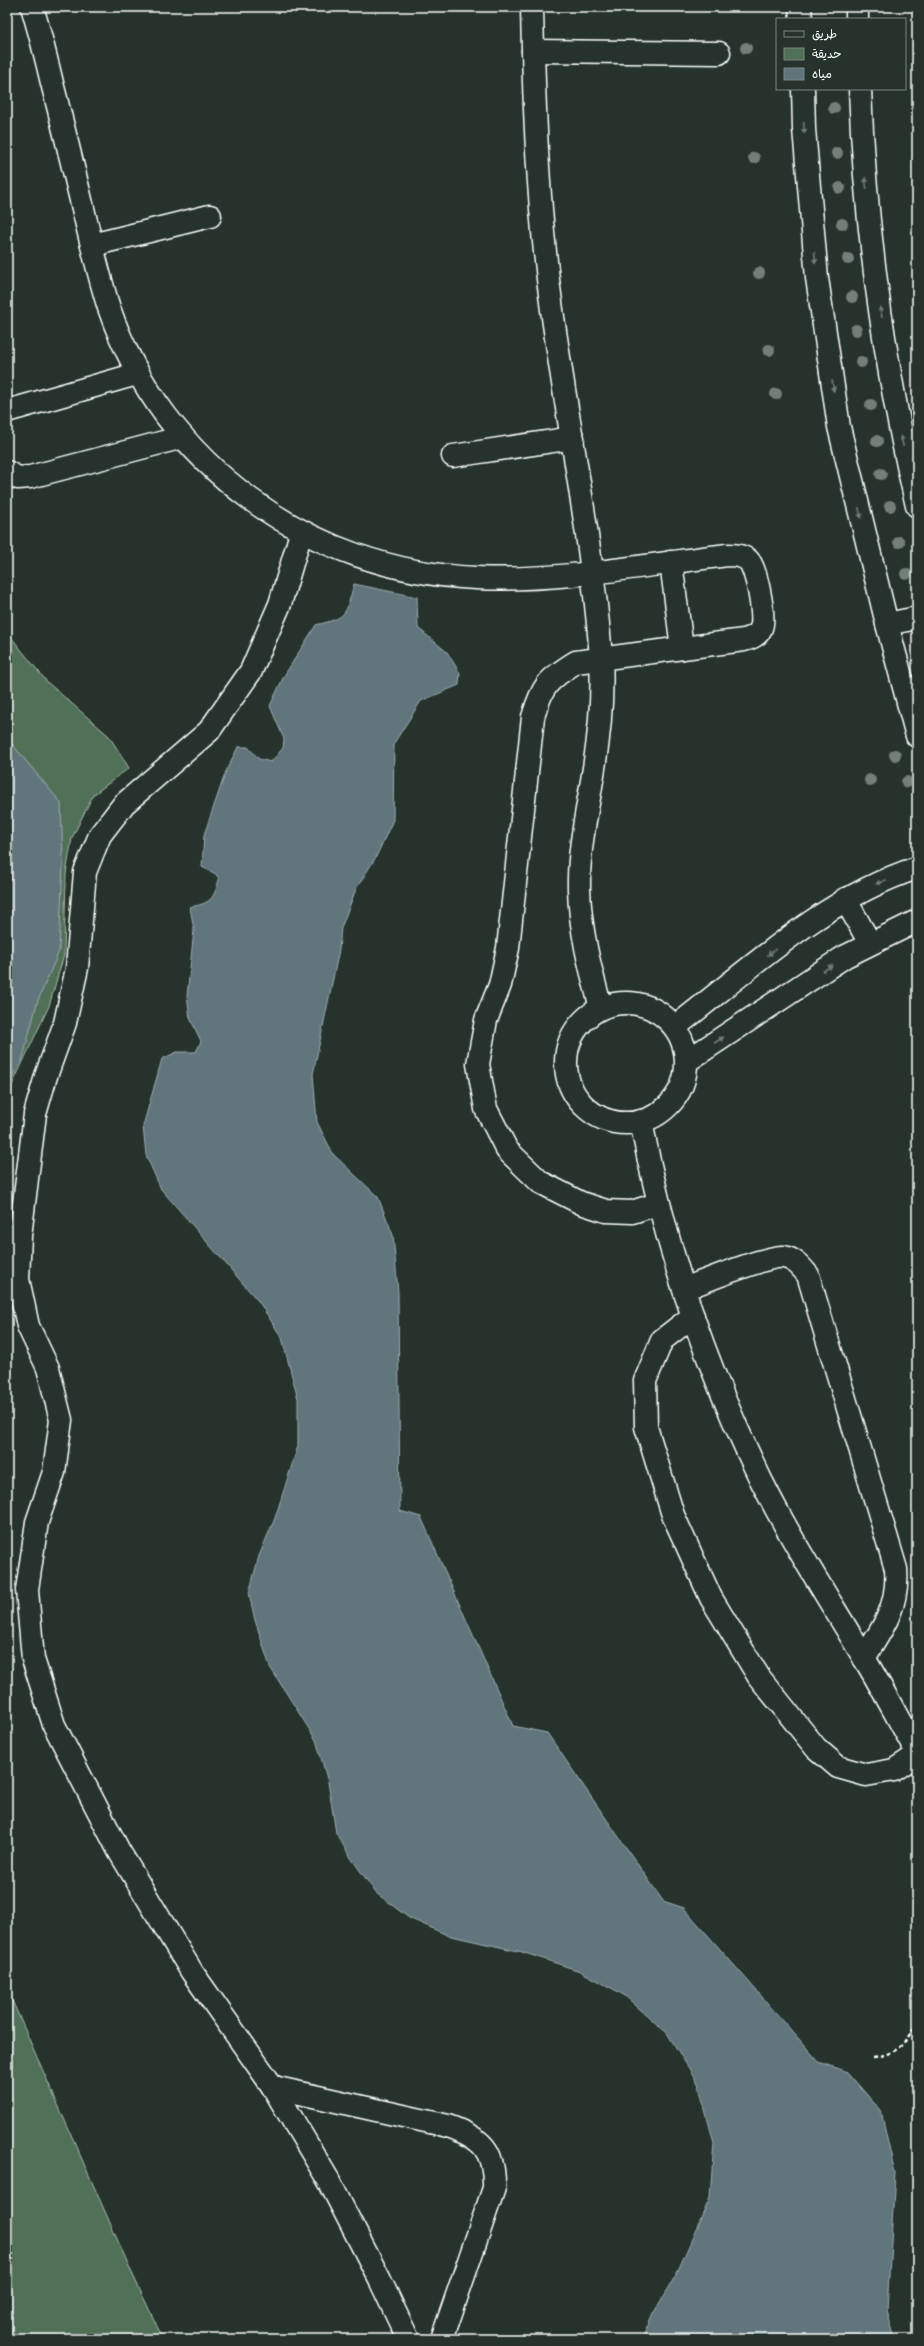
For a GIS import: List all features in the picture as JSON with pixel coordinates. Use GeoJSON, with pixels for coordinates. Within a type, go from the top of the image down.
{"type":"FeatureCollection","features":[{"type":"Feature","properties":{"kind":"street"},"geometry":{"type":"LineString","coordinates":[[32,7],[109,308],[137,374],[158,406],[183,437],[219,473],[258,506],[301,533],[357,556],[422,572],[474,578],[534,578],[727,555],[739,555],[749,560],[755,570],[762,617],[761,628],[754,636],[744,640],[601,660],[576,662],[556,674],[540,693],[533,717],[508,948],[500,985],[486,1020],[478,1064],[486,1109],[507,1150],[540,1182],[581,1203],[606,1211],[632,1212],[657,1204]]}},
{"type":"Feature","properties":{"kind":"street"},"geometry":{"type":"LineString","coordinates":[[532,7],[539,180],[552,310],[574,438],[593,571],[601,660],[602,710],[594,770],[583,827],[579,888],[584,949],[601,1008]]}},
{"type":"Feature","properties":{"kind":"street"},"geometry":{"type":"LineString","coordinates":[[800,7],[801,18]]}},
{"type":"Feature","properties":{"kind":"street"},"geometry":{"type":"LineString","coordinates":[[857,7],[857,18]]}},
{"type":"Feature","properties":{"kind":"street"},"geometry":{"type":"LineString","coordinates":[[533,51],[719,53]]}},
{"type":"Feature","properties":{"kind":"street"},"geometry":{"type":"LineString","coordinates":[[803,90],[804,129],[817,278],[839,427],[887,624],[917,736]]}},
{"type":"Feature","properties":{"kind":"street"},"geometry":{"type":"LineString","coordinates":[[860,90],[861,129],[875,275],[897,421],[917,506]]}},
{"type":"Feature","properties":{"kind":"street"},"geometry":{"type":"LineString","coordinates":[[92,245],[210,216]]}},
{"type":"Feature","properties":{"kind":"street"},"geometry":{"type":"LineString","coordinates":[[7,412],[137,374]]}},
{"type":"Feature","properties":{"kind":"street"},"geometry":{"type":"LineString","coordinates":[[7,472],[18,478],[30,477],[183,437]]}},
{"type":"Feature","properties":{"kind":"street"},"geometry":{"type":"LineString","coordinates":[[453,456],[574,438]]}},
{"type":"Feature","properties":{"kind":"street"},"geometry":{"type":"LineString","coordinates":[[301,533],[280,604],[252,671],[209,731],[124,804],[100,835],[85,872],[75,975],[65,1023],[46,1076],[35,1114],[20,1236],[18,1279],[28,1326],[48,1368],[60,1420],[54,1472],[37,1522],[27,1590],[33,1659],[54,1725],[119,1851],[192,1972],[273,2088],[329,2181],[380,2280],[408,2339]]}},
{"type":"Feature","properties":{"kind":"street"},"geometry":{"type":"LineString","coordinates":[[671,562],[682,648]]}},
{"type":"Feature","properties":{"kind":"street"},"geometry":{"type":"LineString","coordinates":[[887,624],[917,618]]}},
{"type":"Feature","properties":{"kind":"street"},"geometry":{"type":"LineString","coordinates":[[675,1027],[818,917],[845,899],[879,883],[917,868]]}},
{"type":"Feature","properties":{"kind":"street"},"geometry":{"type":"LineString","coordinates":[[845,899],[870,943]]}},
{"type":"Feature","properties":{"kind":"street"},"geometry":{"type":"LineString","coordinates":[[687,1061],[844,957],[917,921]]}},
{"type":"Feature","properties":{"kind":"street"},"geometry":{"type":"LineString","coordinates":[[621,1003],[641,1005],[659,1013],[675,1027],[683,1043],[687,1061],[684,1082],[675,1100],[660,1113],[641,1121],[622,1124],[602,1119],[585,1108],[573,1092],[566,1074],[566,1053],[572,1034],[584,1019],[601,1008],[621,1003]]}},
{"type":"Feature","properties":{"kind":"street"},"geometry":{"type":"LineString","coordinates":[[641,1121],[657,1204],[693,1316],[720,1385],[761,1480],[810,1571],[864,1658],[917,1752]]}},
{"type":"Feature","properties":{"kind":"street"},"geometry":{"type":"LineString","coordinates":[[684,1289],[768,1260],[783,1257],[798,1264],[808,1275],[896,1569],[898,1586],[895,1601],[886,1623],[864,1658]]}},
{"type":"Feature","properties":{"kind":"street"},"geometry":{"type":"LineString","coordinates":[[693,1316],[662,1340],[645,1381],[646,1427],[673,1515],[711,1598],[759,1677],[816,1748],[838,1767],[866,1775],[894,1770],[917,1755]]}},
{"type":"Feature","properties":{"kind":"street"},"geometry":{"type":"LineString","coordinates":[[273,2088],[448,2126],[468,2133],[485,2148],[495,2167],[494,2188],[442,2339]]}},
{"type":"Feature","properties":{"kind":"path"},"geometry":{"type":"LineString","coordinates":[[873,2057],[888,2055],[900,2048],[917,2024]]}},
{"type":"Feature","properties":{"kind":"green space"},"geometry":{"type":"Polygon","coordinates":[[[7,632],[47,682],[109,736],[129,768],[93,795],[72,838],[66,874],[64,955],[49,1006],[7,1096],[7,632]]]}},
{"type":"Feature","properties":{"kind":"green space"},"geometry":{"type":"Polygon","coordinates":[[[7,1989],[132,2273],[163,2339],[7,2339],[7,1989]]]}},
{"type":"Feature","properties":{"kind":"water"},"geometry":{"type":"Polygon","coordinates":[[[354,584],[417,597],[418,628],[447,652],[460,673],[459,685],[421,701],[394,743],[393,820],[376,857],[356,889],[341,928],[339,950],[313,1074],[317,1122],[333,1154],[378,1197],[393,1235],[398,1292],[400,1511],[421,1517],[513,1726],[547,1733],[663,1901],[684,1908],[819,2062],[847,2072],[881,2111],[895,2173],[887,2310],[895,2339],[642,2339],[653,2314],[676,2275],[710,2198],[714,2143],[698,2083],[667,2033],[624,1995],[580,1971],[522,1952],[447,1935],[409,1918],[376,1893],[349,1855],[336,1833],[328,1782],[316,1740],[270,1667],[255,1620],[249,1593],[259,1556],[275,1518],[298,1446],[298,1399],[282,1338],[259,1302],[161,1189],[146,1155],[143,1126],[162,1059],[177,1052],[196,1052],[201,1041],[190,1018],[187,996],[194,930],[190,907],[207,902],[213,896],[219,879],[216,874],[202,867],[204,835],[226,771],[238,747],[248,747],[259,759],[271,762],[283,748],[284,739],[270,706],[284,676],[316,625],[335,620],[344,613],[347,608],[354,584]]]}},
{"type":"Feature","properties":{"kind":"water"},"geometry":{"type":"Polygon","coordinates":[[[7,738],[61,803],[63,864],[59,951],[37,1003],[22,1061],[7,1084],[7,738]]]}}]}
